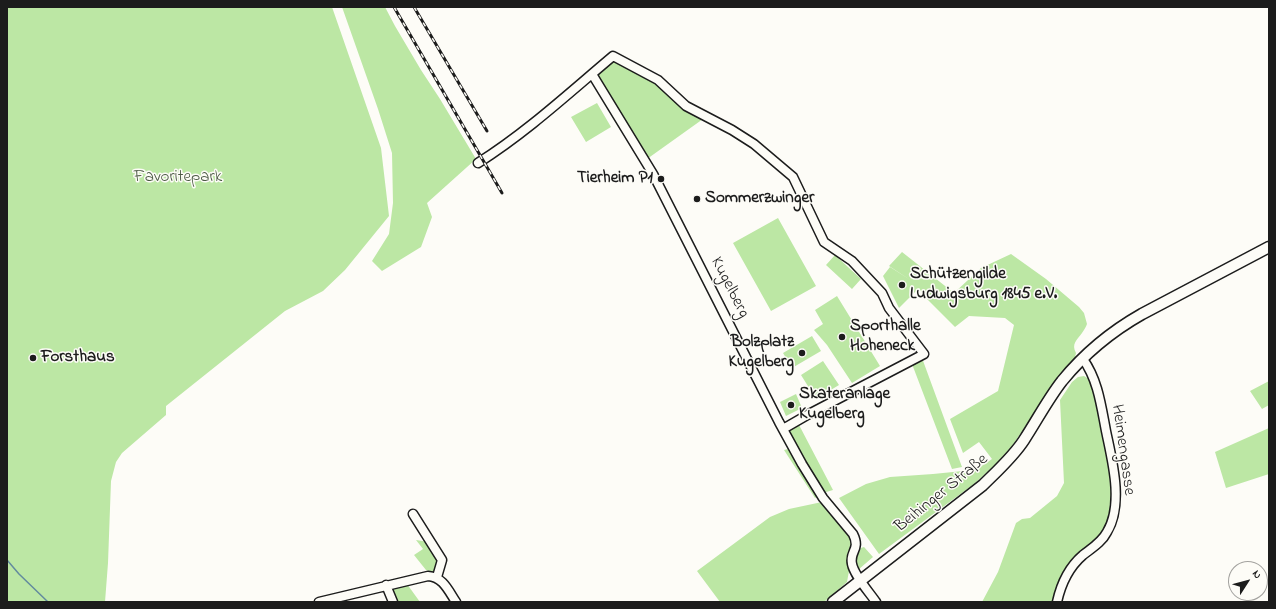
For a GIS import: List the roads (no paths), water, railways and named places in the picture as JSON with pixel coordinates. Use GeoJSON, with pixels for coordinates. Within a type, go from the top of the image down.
{"type":"FeatureCollection","features":[{"type":"Feature","properties":{"kind":"main road","name":"Beihinger Straße"},"geometry":{"type":"LineString","coordinates":[[833,602],[983,485],[1003,466],[1024,440],[1062,381],[1103,340],[1129,321],[1269,247]]}},
{"type":"Feature","properties":{"kind":"street"},"geometry":{"type":"LineString","coordinates":[[478,163],[506,145],[613,56],[658,80],[686,106],[732,130],[754,144],[793,177],[824,242],[852,261],[882,293],[889,308],[924,354],[808,414],[783,429]]}},
{"type":"Feature","properties":{"kind":"street","name":"Kugelberg"},"geometry":{"type":"LineString","coordinates":[[592,74],[653,174],[802,464],[823,498],[853,534],[856,540],[856,546],[853,553],[852,565],[860,580]]}},
{"type":"Feature","properties":{"kind":"street","name":"Heimengasse"},"geometry":{"type":"LineString","coordinates":[[1057,602],[1061,587],[1072,567],[1082,556],[1101,540],[1111,526],[1114,510],[1114,477],[1099,394],[1090,368],[1083,359]]}},
{"type":"Feature","properties":{"kind":"street"},"geometry":{"type":"LineString","coordinates":[[413,514],[442,560],[437,577]]}},
{"type":"Feature","properties":{"kind":"street"},"geometry":{"type":"LineString","coordinates":[[319,602],[353,598],[386,585],[428,576],[437,577],[456,602]]}},
{"type":"Feature","properties":{"kind":"street"},"geometry":{"type":"LineString","coordinates":[[860,580],[876,602]]}},
{"type":"Feature","properties":{"kind":"street"},"geometry":{"type":"LineString","coordinates":[[386,585],[393,602]]}},
{"type":"Feature","properties":{"kind":"waterway"},"geometry":{"type":"LineString","coordinates":[[7,560],[48,602]]}},
{"type":"Feature","properties":{"kind":"railway"},"geometry":{"type":"LineString","coordinates":[[394,7],[502,193]]}},
{"type":"Feature","properties":{"kind":"railway"},"geometry":{"type":"LineString","coordinates":[[414,7],[487,131]]}},
{"type":"Feature","properties":{"kind":"place","name":"Tierheim P1"},"geometry":{"type":"Point","coordinates":[661,179]}},
{"type":"Feature","properties":{"kind":"place","name":"Sommerzwinger"},"geometry":{"type":"Point","coordinates":[697,199]}},
{"type":"Feature","properties":{"kind":"place","name":"Schützengilde Ludwigsburg 1845 e.V."},"geometry":{"type":"Point","coordinates":[902,285]}},
{"type":"Feature","properties":{"kind":"place","name":"Sporthalle Hoheneck"},"geometry":{"type":"Point","coordinates":[842,337]}},
{"type":"Feature","properties":{"kind":"place","name":"Bolzplatz Kugelberg"},"geometry":{"type":"Point","coordinates":[802,353]}},
{"type":"Feature","properties":{"kind":"place","name":"Forsthaus"},"geometry":{"type":"Point","coordinates":[33,358]}},
{"type":"Feature","properties":{"kind":"place","name":"Skateranlage Kugelberg"},"geometry":{"type":"Point","coordinates":[791,405]}},
{"type":"Feature","properties":{"kind":"park label","name":"Favoritepark"},"geometry":{"type":"Point","coordinates":[178,178]}}]}
